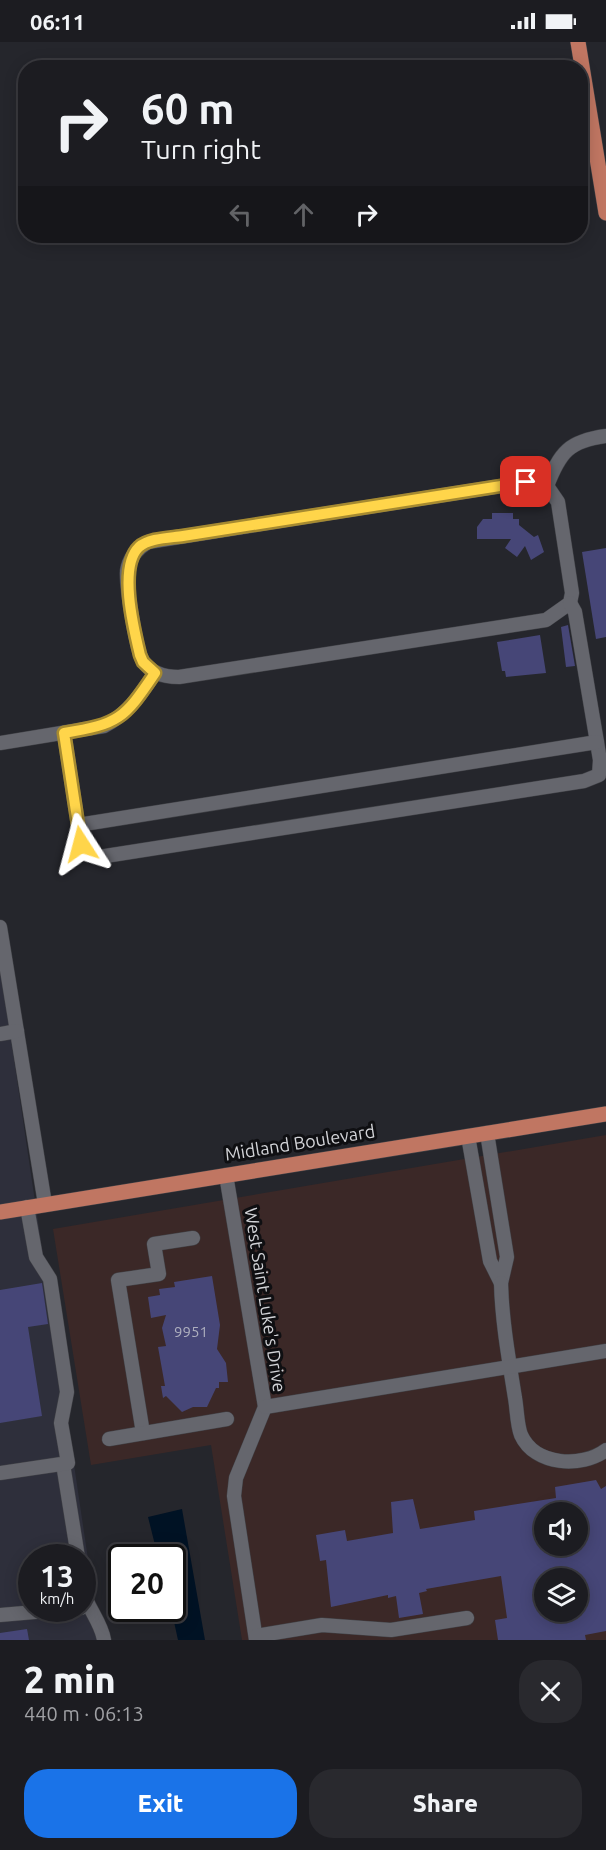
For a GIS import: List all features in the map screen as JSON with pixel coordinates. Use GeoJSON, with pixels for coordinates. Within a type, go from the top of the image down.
{"type":"FeatureCollection","features":[{"type":"Feature","properties":{"kind":"main road"},"geometry":{"type":"LineString","coordinates":[[578,42],[581,60]]}},
{"type":"Feature","properties":{"kind":"main road"},"geometry":{"type":"LineString","coordinates":[[588,103],[606,213]]}},
{"type":"Feature","properties":{"kind":"main road","name":"Midland Boulevard"},"geometry":{"type":"LineString","coordinates":[[0,1212],[606,1114]]}},
{"type":"Feature","properties":{"kind":"street"},"geometry":{"type":"LineString","coordinates":[[546,486],[555,466],[569,448],[581,440],[606,436]]}},
{"type":"Feature","properties":{"kind":"street"},"geometry":{"type":"LineString","coordinates":[[64,733],[81,844],[89,855],[99,857],[584,781],[598,775],[597,742],[575,612],[570,603],[572,592],[558,502],[546,486],[526,482],[148,542],[139,547],[127,571],[143,662],[155,673],[179,677],[536,622],[546,620],[570,603]]}},
{"type":"Feature","properties":{"kind":"street"},"geometry":{"type":"LineString","coordinates":[[0,743],[104,726],[120,718],[134,705],[155,673]]}},
{"type":"Feature","properties":{"kind":"street"},"geometry":{"type":"LineString","coordinates":[[78,825],[597,742]]}},
{"type":"Feature","properties":{"kind":"street"},"geometry":{"type":"LineString","coordinates":[[0,927],[45,1204]]}},
{"type":"Feature","properties":{"kind":"street"},"geometry":{"type":"LineString","coordinates":[[0,1034],[17,1031]]}},
{"type":"Feature","properties":{"kind":"street"},"geometry":{"type":"LineString","coordinates":[[487,1133],[507,1257],[501,1283],[510,1367],[521,1435],[536,1452],[569,1462],[587,1460],[606,1450]]}},
{"type":"Feature","properties":{"kind":"street"},"geometry":{"type":"LineString","coordinates":[[468,1136],[490,1261],[501,1283]]}},
{"type":"Feature","properties":{"kind":"street","name":"West Saint Luke's Drive"},"geometry":{"type":"LineString","coordinates":[[226,1175],[265,1407],[237,1478],[234,1496],[256,1638]]}},
{"type":"Feature","properties":{"kind":"street"},"geometry":{"type":"LineString","coordinates":[[0,1473],[68,1463],[61,1423],[67,1392],[50,1279],[36,1257],[27,1207]]}},
{"type":"Feature","properties":{"kind":"street"},"geometry":{"type":"LineString","coordinates":[[143,1433],[118,1281],[159,1274],[154,1244],[193,1238]]}},
{"type":"Feature","properties":{"kind":"street"},"geometry":{"type":"LineString","coordinates":[[265,1407],[606,1351]]}},
{"type":"Feature","properties":{"kind":"street"},"geometry":{"type":"LineString","coordinates":[[109,1439],[227,1419]]}},
{"type":"Feature","properties":{"kind":"street"},"geometry":{"type":"LineString","coordinates":[[63,1464],[76,1544]]}},
{"type":"Feature","properties":{"kind":"street"},"geometry":{"type":"LineString","coordinates":[[0,1615],[18,1613]]}},
{"type":"Feature","properties":{"kind":"street"},"geometry":{"type":"LineString","coordinates":[[256,1638],[322,1625],[391,1630],[467,1618]]}},
{"type":"Feature","properties":{"kind":"street"},"geometry":{"type":"LineString","coordinates":[[95,1622],[103,1632],[104,1640]]}},
{"type":"Feature","properties":{"kind":"shaded area"},"geometry":{"type":"Polygon","coordinates":[[[0,965],[86,1544],[18,1544],[18,1622],[96,1622],[96,1613],[100,1640],[0,1640],[0,965]]]}},
{"type":"Feature","properties":{"kind":"shaded area"},"geometry":{"type":"Polygon","coordinates":[[[606,1135],[606,1640],[242,1640],[211,1445],[91,1465],[53,1229],[606,1135]]]}},
{"type":"Feature","properties":{"kind":"water"},"geometry":{"type":"Polygon","coordinates":[[[182,1509],[205,1640],[178,1640],[174,1622],[186,1622],[186,1544],[155,1544],[148,1517],[182,1509]]]}},
{"type":"Feature","properties":{"kind":"building"},"geometry":{"type":"Polygon","coordinates":[[[492,513],[513,513],[513,519],[519,519],[519,525],[534,537],[538,535],[544,552],[531,560],[525,546],[517,557],[505,548],[511,539],[477,539],[477,527],[483,519],[492,519],[492,513]]]}},
{"type":"Feature","properties":{"kind":"building"},"geometry":{"type":"Polygon","coordinates":[[[606,548],[606,637],[596,639],[582,552],[606,548]]]}},
{"type":"Feature","properties":{"kind":"building"},"geometry":{"type":"Polygon","coordinates":[[[568,625],[575,666],[566,667],[561,627],[568,625]]]}},
{"type":"Feature","properties":{"kind":"building"},"geometry":{"type":"Polygon","coordinates":[[[540,635],[546,673],[506,677],[505,671],[502,671],[497,642],[540,635]]]}},
{"type":"Feature","properties":{"kind":"building"},"geometry":{"type":"Polygon","coordinates":[[[212,1276],[220,1325],[217,1349],[226,1363],[228,1382],[219,1382],[219,1388],[216,1388],[207,1407],[193,1407],[182,1412],[166,1396],[163,1398],[161,1386],[165,1386],[158,1347],[166,1346],[162,1328],[166,1315],[151,1318],[148,1297],[160,1295],[159,1289],[175,1287],[174,1282],[212,1276]]]}},
{"type":"Feature","properties":{"kind":"building"},"geometry":{"type":"Polygon","coordinates":[[[42,1283],[48,1324],[28,1327],[42,1416],[0,1423],[0,1290],[42,1283]]]}},
{"type":"Feature","properties":{"kind":"building"},"geometry":{"type":"Polygon","coordinates":[[[596,1480],[601,1489],[606,1486],[606,1631],[585,1635],[586,1640],[498,1640],[495,1620],[507,1618],[501,1576],[426,1589],[427,1591],[419,1593],[423,1614],[399,1618],[396,1596],[388,1598],[388,1595],[331,1607],[326,1560],[320,1561],[316,1535],[345,1530],[347,1541],[393,1533],[391,1502],[413,1499],[420,1529],[475,1520],[474,1511],[556,1498],[555,1487],[596,1480]]]}},
{"type":"Feature","properties":{"kind":"building"},"geometry":{"type":"Polygon","coordinates":[[[27,1629],[29,1640],[0,1640],[0,1633],[27,1629]]]}},
{"type":"Feature","properties":{"kind":"route"},"geometry":{"type":"LineString","coordinates":[[81,844],[64,733],[104,726],[120,718],[134,705],[155,673],[147,667],[140,655],[127,571],[139,547],[148,542],[183,536],[526,482]]}}]}
